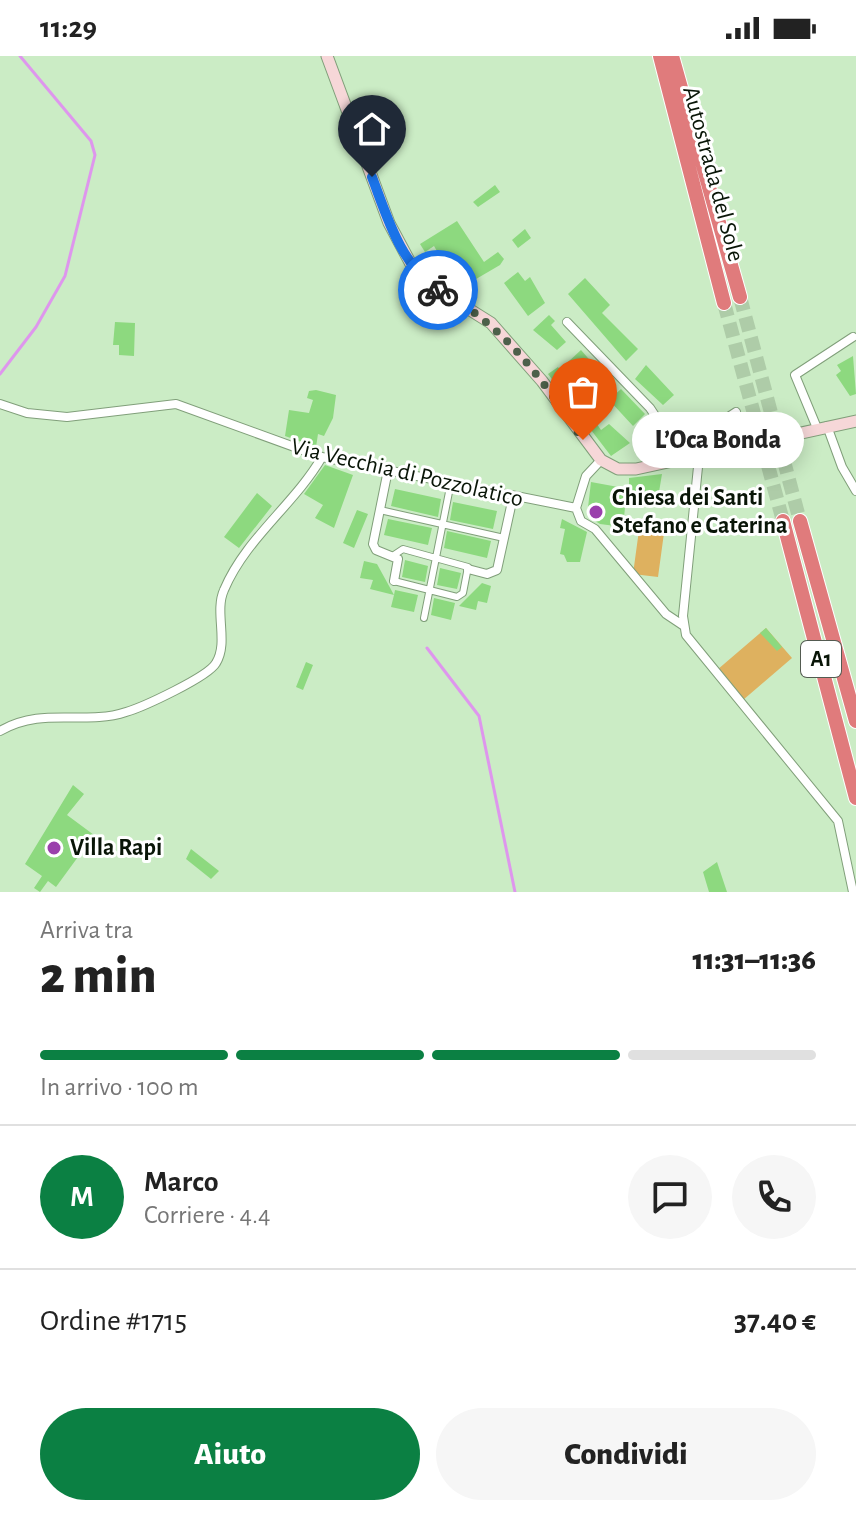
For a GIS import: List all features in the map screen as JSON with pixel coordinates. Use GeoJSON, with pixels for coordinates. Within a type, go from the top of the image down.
{"type":"FeatureCollection","features":[{"type":"Feature","properties":{"kind":"highway","name":"Autostrada del Sole"},"geometry":{"type":"LineString","coordinates":[[660,56],[724,303]]}},
{"type":"Feature","properties":{"kind":"highway","name":"Autostrada del Sole"},"geometry":{"type":"LineString","coordinates":[[672,56],[740,297]]}},
{"type":"Feature","properties":{"kind":"highway","name":"A1"},"geometry":{"type":"LineString","coordinates":[[783,521],[856,798]]}},
{"type":"Feature","properties":{"kind":"highway","name":"A1"},"geometry":{"type":"LineString","coordinates":[[800,521],[856,721]]}},
{"type":"Feature","properties":{"kind":"main road"},"geometry":{"type":"LineString","coordinates":[[327,56],[405,256],[432,286],[491,323],[542,381],[601,460],[626,470],[677,455],[699,457],[856,421]]}},
{"type":"Feature","properties":{"kind":"street"},"geometry":{"type":"LineString","coordinates":[[567,322],[650,408],[677,455],[736,412]]}},
{"type":"Feature","properties":{"kind":"street"},"geometry":{"type":"LineString","coordinates":[[853,337],[795,375],[856,491]]}},
{"type":"Feature","properties":{"kind":"street","name":"Via Vecchia di Pozzolatico"},"geometry":{"type":"LineString","coordinates":[[0,404],[27,413],[67,417],[176,404],[322,457],[576,508]]}},
{"type":"Feature","properties":{"kind":"street"},"geometry":{"type":"LineString","coordinates":[[0,731],[12,724],[55,715],[116,715],[208,671],[220,654],[223,592],[265,527],[310,477],[322,457]]}},
{"type":"Feature","properties":{"kind":"street"},"geometry":{"type":"LineString","coordinates":[[699,457],[684,626],[690,643],[838,821],[853,892]]}},
{"type":"Feature","properties":{"kind":"street"},"geometry":{"type":"LineString","coordinates":[[601,460],[586,476],[576,508],[581,521],[595,529],[614,556],[666,614],[684,626]]}},
{"type":"Feature","properties":{"kind":"street"},"geometry":{"type":"LineString","coordinates":[[388,470],[373,544],[376,550],[398,559],[394,581],[461,596],[467,564],[403,549],[394,555]]}},
{"type":"Feature","properties":{"kind":"street"},"geometry":{"type":"LineString","coordinates":[[424,618],[451,482]]}},
{"type":"Feature","properties":{"kind":"street"},"geometry":{"type":"LineString","coordinates":[[468,569],[493,573],[513,497]]}},
{"type":"Feature","properties":{"kind":"street"},"geometry":{"type":"LineString","coordinates":[[380,510],[504,538]]}},
{"type":"Feature","properties":{"kind":"shaded area"},"geometry":{"type":"Polygon","coordinates":[[[639,530],[664,533],[658,577],[633,574],[639,530]]]}},
{"type":"Feature","properties":{"kind":"shaded area"},"geometry":{"type":"Polygon","coordinates":[[[766,628],[792,658],[743,700],[717,670],[766,628]]]}},
{"type":"Feature","properties":{"kind":"building"},"geometry":{"type":"Polygon","coordinates":[[[495,185],[500,192],[478,207],[473,202],[495,185]]]}},
{"type":"Feature","properties":{"kind":"building"},"geometry":{"type":"Polygon","coordinates":[[[457,221],[484,262],[498,252],[504,259],[500,265],[459,289],[434,246],[425,252],[420,244],[457,221]]]}},
{"type":"Feature","properties":{"kind":"building"},"geometry":{"type":"Polygon","coordinates":[[[525,229],[531,238],[518,248],[512,240],[525,229]]]}},
{"type":"Feature","properties":{"kind":"building"},"geometry":{"type":"Polygon","coordinates":[[[518,272],[525,281],[530,277],[545,303],[528,316],[504,283],[518,272]]]}},
{"type":"Feature","properties":{"kind":"building"},"geometry":{"type":"Polygon","coordinates":[[[585,278],[610,305],[602,313],[638,349],[626,361],[568,294],[585,278]]]}},
{"type":"Feature","properties":{"kind":"building"},"geometry":{"type":"Polygon","coordinates":[[[549,315],[555,321],[551,325],[566,342],[557,350],[533,330],[549,315]]]}},
{"type":"Feature","properties":{"kind":"building"},"geometry":{"type":"Polygon","coordinates":[[[115,322],[135,323],[134,356],[119,355],[119,345],[113,345],[115,322]]]}},
{"type":"Feature","properties":{"kind":"building"},"geometry":{"type":"Polygon","coordinates":[[[581,350],[607,380],[594,391],[568,362],[581,350]]]}},
{"type":"Feature","properties":{"kind":"building"},"geometry":{"type":"Polygon","coordinates":[[[853,356],[856,394],[850,396],[836,375],[841,371],[837,365],[853,356]]]}},
{"type":"Feature","properties":{"kind":"building"},"geometry":{"type":"Polygon","coordinates":[[[646,365],[674,395],[663,405],[635,379],[646,365]]]}},
{"type":"Feature","properties":{"kind":"building"},"geometry":{"type":"Polygon","coordinates":[[[558,367],[601,430],[609,424],[630,443],[611,456],[548,374],[558,367]]]}},
{"type":"Feature","properties":{"kind":"building"},"geometry":{"type":"Polygon","coordinates":[[[621,389],[645,414],[633,426],[609,400],[621,389]]]}},
{"type":"Feature","properties":{"kind":"building"},"geometry":{"type":"Polygon","coordinates":[[[309,391],[336,395],[333,418],[324,436],[318,434],[316,447],[285,436],[289,410],[309,413],[313,400],[307,398],[309,391]]]}},
{"type":"Feature","properties":{"kind":"building"},"geometry":{"type":"Polygon","coordinates":[[[740,430],[742,437],[697,446],[702,442],[740,430]]]}},
{"type":"Feature","properties":{"kind":"building"},"geometry":{"type":"Polygon","coordinates":[[[650,435],[658,449],[644,457],[636,443],[650,435]]]}},
{"type":"Feature","properties":{"kind":"building"},"geometry":{"type":"Polygon","coordinates":[[[325,465],[353,475],[334,528],[315,518],[323,505],[304,494],[325,465]]]}},
{"type":"Feature","properties":{"kind":"building"},"geometry":{"type":"Polygon","coordinates":[[[662,474],[658,498],[638,495],[638,499],[626,498],[623,527],[600,524],[587,516],[591,482],[629,489],[629,478],[662,474]]]}},
{"type":"Feature","properties":{"kind":"building"},"geometry":{"type":"Polygon","coordinates":[[[395,489],[441,499],[438,517],[391,506],[395,489]]]}},
{"type":"Feature","properties":{"kind":"building"},"geometry":{"type":"Polygon","coordinates":[[[257,493],[272,506],[239,548],[224,537],[257,493]]]}},
{"type":"Feature","properties":{"kind":"building"},"geometry":{"type":"Polygon","coordinates":[[[453,502],[497,511],[493,529],[450,520],[453,502]]]}},
{"type":"Feature","properties":{"kind":"building"},"geometry":{"type":"Polygon","coordinates":[[[357,510],[368,514],[354,548],[343,543],[357,510]]]}},
{"type":"Feature","properties":{"kind":"building"},"geometry":{"type":"Polygon","coordinates":[[[388,519],[432,528],[428,545],[384,535],[388,519]]]}},
{"type":"Feature","properties":{"kind":"building"},"geometry":{"type":"Polygon","coordinates":[[[562,519],[587,532],[580,562],[567,562],[560,554],[565,529],[560,528],[562,519]]]}},
{"type":"Feature","properties":{"kind":"building"},"geometry":{"type":"Polygon","coordinates":[[[447,531],[491,541],[487,558],[444,548],[447,531]]]}},
{"type":"Feature","properties":{"kind":"building"},"geometry":{"type":"Polygon","coordinates":[[[405,560],[428,566],[425,582],[402,577],[405,560]]]}},
{"type":"Feature","properties":{"kind":"building"},"geometry":{"type":"Polygon","coordinates":[[[364,561],[377,564],[394,595],[370,589],[373,580],[360,578],[364,561]]]}},
{"type":"Feature","properties":{"kind":"building"},"geometry":{"type":"Polygon","coordinates":[[[440,568],[461,573],[457,589],[437,585],[440,568]]]}},
{"type":"Feature","properties":{"kind":"building"},"geometry":{"type":"Polygon","coordinates":[[[482,583],[491,586],[487,603],[478,601],[476,610],[459,606],[482,583]]]}},
{"type":"Feature","properties":{"kind":"building"},"geometry":{"type":"Polygon","coordinates":[[[395,590],[418,595],[414,612],[391,607],[395,590]]]}},
{"type":"Feature","properties":{"kind":"building"},"geometry":{"type":"Polygon","coordinates":[[[434,598],[455,603],[451,620],[431,615],[434,598]]]}},
{"type":"Feature","properties":{"kind":"building"},"geometry":{"type":"Polygon","coordinates":[[[766,628],[782,647],[777,651],[760,633],[766,628]]]}},
{"type":"Feature","properties":{"kind":"building"},"geometry":{"type":"Polygon","coordinates":[[[306,662],[313,665],[303,690],[296,687],[306,662]]]}},
{"type":"Feature","properties":{"kind":"building","name":"Villa Rapi"},"geometry":{"type":"Polygon","coordinates":[[[73,785],[84,794],[67,815],[94,835],[56,887],[48,881],[40,892],[34,888],[42,876],[25,864],[73,785]]]}},
{"type":"Feature","properties":{"kind":"building"},"geometry":{"type":"Polygon","coordinates":[[[191,849],[219,871],[211,879],[186,859],[191,849]]]}},
{"type":"Feature","properties":{"kind":"building"},"geometry":{"type":"Polygon","coordinates":[[[717,862],[727,892],[709,892],[703,872],[717,862]]]}},
{"type":"Feature","properties":{"kind":"waterway"},"geometry":{"type":"LineString","coordinates":[[0,374],[36,327],[65,276],[95,155],[91,141],[20,56]]}},
{"type":"Feature","properties":{"kind":"waterway"},"geometry":{"type":"LineString","coordinates":[[427,648],[479,716],[515,892]]}},
{"type":"Feature","properties":{"kind":"tunnel"},"geometry":{"type":"LineString","coordinates":[[740,297],[800,521]]}},
{"type":"Feature","properties":{"kind":"tunnel"},"geometry":{"type":"LineString","coordinates":[[724,303],[783,521]]}},
{"type":"Feature","properties":{"kind":"way so far"},"geometry":{"type":"LineString","coordinates":[[438,290],[474,309],[491,323],[542,381],[583,440]]}},
{"type":"Feature","properties":{"kind":"place","name":"L’Oca Bonda"},"geometry":{"type":"Point","coordinates":[583,440]}},
{"type":"Feature","properties":{"kind":"place","name":"Chiesa dei Santi Stefano e Caterina"},"geometry":{"type":"Point","coordinates":[596,512]}},
{"type":"Feature","properties":{"kind":"place","name":"Villa Rapi"},"geometry":{"type":"Point","coordinates":[54,848]}},
{"type":"Feature","properties":{"kind":"route"},"geometry":{"type":"LineString","coordinates":[[372,177],[405,256],[418,273],[438,290]]}}]}
